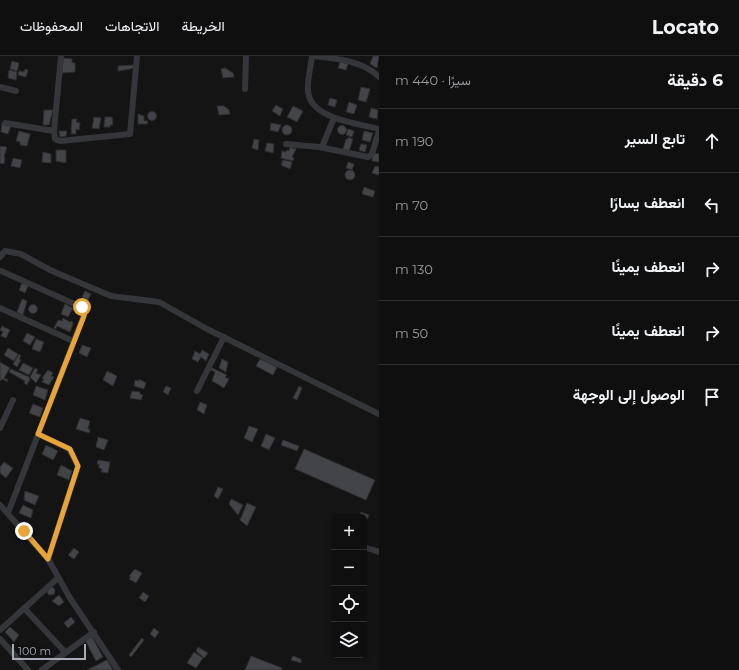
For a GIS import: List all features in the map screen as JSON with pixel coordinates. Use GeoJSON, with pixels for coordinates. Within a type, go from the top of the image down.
{"type":"FeatureCollection","features":[{"type":"Feature","properties":{"kind":"street"},"geometry":{"type":"LineString","coordinates":[[61,56],[54,131],[56,139],[60,141],[130,134],[137,56]]}},
{"type":"Feature","properties":{"kind":"street"},"geometry":{"type":"LineString","coordinates":[[244,89],[246,56]]}},
{"type":"Feature","properties":{"kind":"street"},"geometry":{"type":"LineString","coordinates":[[286,144],[369,156],[372,154],[379,129],[323,114],[311,102],[308,92],[313,56],[338,59],[357,64],[371,69],[379,77]]}},
{"type":"Feature","properties":{"kind":"street"},"geometry":{"type":"LineString","coordinates":[[0,86],[16,91]]}},
{"type":"Feature","properties":{"kind":"street"},"geometry":{"type":"LineString","coordinates":[[322,148],[334,118]]}},
{"type":"Feature","properties":{"kind":"street"},"geometry":{"type":"LineString","coordinates":[[5,123],[54,131]]}},
{"type":"Feature","properties":{"kind":"street"},"geometry":{"type":"LineString","coordinates":[[0,257],[5,251],[15,252],[50,270],[111,296],[159,302],[224,337],[379,414]]}},
{"type":"Feature","properties":{"kind":"street"},"geometry":{"type":"LineString","coordinates":[[1,271],[84,309],[84,316],[73,341],[8,513]]}},
{"type":"Feature","properties":{"kind":"street"},"geometry":{"type":"LineString","coordinates":[[0,308],[73,341]]}},
{"type":"Feature","properties":{"kind":"street"},"geometry":{"type":"LineString","coordinates":[[197,390],[224,337]]}},
{"type":"Feature","properties":{"kind":"street"},"geometry":{"type":"LineString","coordinates":[[0,428],[13,400]]}},
{"type":"Feature","properties":{"kind":"street"},"geometry":{"type":"LineString","coordinates":[[38,434],[70,449],[78,466],[48,559]]}},
{"type":"Feature","properties":{"kind":"street"},"geometry":{"type":"LineString","coordinates":[[0,505],[48,559],[58,578],[118,670]]}},
{"type":"Feature","properties":{"kind":"street"},"geometry":{"type":"LineString","coordinates":[[367,548],[379,552]]}},
{"type":"Feature","properties":{"kind":"street"},"geometry":{"type":"LineString","coordinates":[[0,630],[58,578]]}},
{"type":"Feature","properties":{"kind":"street"},"geometry":{"type":"LineString","coordinates":[[24,608],[65,652]]}},
{"type":"Feature","properties":{"kind":"street"},"geometry":{"type":"LineString","coordinates":[[42,670],[94,632]]}},
{"type":"Feature","properties":{"kind":"street"},"geometry":{"type":"LineString","coordinates":[[0,640],[28,670]]}},
{"type":"Feature","properties":{"kind":"building"},"geometry":{"type":"Polygon","coordinates":[[[373,56],[379,56],[377,68],[370,64],[373,56]]]}},
{"type":"Feature","properties":{"kind":"building"},"geometry":{"type":"Polygon","coordinates":[[[63,58],[72,59],[72,63],[75,63],[75,72],[62,73],[63,58]]]}},
{"type":"Feature","properties":{"kind":"building"},"geometry":{"type":"Polygon","coordinates":[[[12,61],[19,63],[17,71],[10,69],[12,61]]]}},
{"type":"Feature","properties":{"kind":"building"},"geometry":{"type":"Polygon","coordinates":[[[340,62],[348,64],[346,70],[338,68],[340,62]]]}},
{"type":"Feature","properties":{"kind":"building"},"geometry":{"type":"Polygon","coordinates":[[[133,65],[133,68],[118,71],[118,66],[133,65]]]}},
{"type":"Feature","properties":{"kind":"building"},"geometry":{"type":"Polygon","coordinates":[[[225,68],[233,73],[234,77],[223,78],[221,69],[225,68]]]}},
{"type":"Feature","properties":{"kind":"building"},"geometry":{"type":"Polygon","coordinates":[[[25,69],[28,70],[26,77],[18,75],[19,71],[24,72],[25,69]]]}},
{"type":"Feature","properties":{"kind":"building"},"geometry":{"type":"Polygon","coordinates":[[[9,70],[17,72],[16,80],[8,78],[9,70]]]}},
{"type":"Feature","properties":{"kind":"building"},"geometry":{"type":"Polygon","coordinates":[[[361,87],[370,89],[366,102],[358,100],[361,87]]]}},
{"type":"Feature","properties":{"kind":"building"},"geometry":{"type":"Polygon","coordinates":[[[330,98],[337,100],[335,107],[328,105],[330,98]]]}},
{"type":"Feature","properties":{"kind":"building"},"geometry":{"type":"Polygon","coordinates":[[[349,102],[357,105],[354,114],[346,112],[349,102]]]}},
{"type":"Feature","properties":{"kind":"building"},"geometry":{"type":"Polygon","coordinates":[[[276,105],[283,109],[280,116],[272,111],[276,105]]]}},
{"type":"Feature","properties":{"kind":"building"},"geometry":{"type":"Polygon","coordinates":[[[217,106],[224,106],[229,110],[230,114],[219,115],[217,106]]]}},
{"type":"Feature","properties":{"kind":"building"},"geometry":{"type":"Polygon","coordinates":[[[293,106],[303,111],[297,122],[287,117],[293,106]]]}},
{"type":"Feature","properties":{"kind":"building"},"geometry":{"type":"Polygon","coordinates":[[[371,108],[378,110],[377,119],[369,117],[371,108]]]}},
{"type":"Feature","properties":{"kind":"building"},"geometry":{"type":"Polygon","coordinates":[[[44,110],[53,110],[49,125],[43,125],[44,110]]]}},
{"type":"Feature","properties":{"kind":"building"},"geometry":{"type":"Polygon","coordinates":[[[150,112],[154,112],[156,116],[154,120],[150,120],[148,118],[148,114],[150,112]]]}},
{"type":"Feature","properties":{"kind":"building"},"geometry":{"type":"Polygon","coordinates":[[[138,114],[144,116],[144,121],[148,121],[147,124],[138,124],[138,114]]]}},
{"type":"Feature","properties":{"kind":"building"},"geometry":{"type":"Polygon","coordinates":[[[94,117],[101,118],[99,129],[92,128],[94,117]]]}},
{"type":"Feature","properties":{"kind":"building"},"geometry":{"type":"Polygon","coordinates":[[[105,117],[112,117],[113,125],[110,125],[110,127],[104,127],[105,117]]]}},
{"type":"Feature","properties":{"kind":"building"},"geometry":{"type":"Polygon","coordinates":[[[72,119],[77,119],[76,122],[80,123],[79,130],[76,129],[76,134],[71,134],[72,119]]]}},
{"type":"Feature","properties":{"kind":"building"},"geometry":{"type":"Polygon","coordinates":[[[2,123],[11,125],[8,134],[1,132],[2,123]]]}},
{"type":"Feature","properties":{"kind":"building"},"geometry":{"type":"Polygon","coordinates":[[[271,123],[281,125],[278,132],[270,130],[271,123]]]}},
{"type":"Feature","properties":{"kind":"building"},"geometry":{"type":"Polygon","coordinates":[[[285,125],[289,125],[292,130],[289,135],[285,135],[282,132],[282,128],[285,125]]]}},
{"type":"Feature","properties":{"kind":"building"},"geometry":{"type":"Polygon","coordinates":[[[342,125],[347,130],[342,135],[337,130],[342,125]]]}},
{"type":"Feature","properties":{"kind":"building"},"geometry":{"type":"Polygon","coordinates":[[[348,129],[354,131],[352,137],[346,135],[348,129]]]}},
{"type":"Feature","properties":{"kind":"building"},"geometry":{"type":"Polygon","coordinates":[[[19,131],[30,134],[27,146],[20,145],[20,142],[16,141],[19,131]]]}},
{"type":"Feature","properties":{"kind":"building"},"geometry":{"type":"Polygon","coordinates":[[[59,131],[67,131],[66,136],[60,137],[59,131]]]}},
{"type":"Feature","properties":{"kind":"building"},"geometry":{"type":"Polygon","coordinates":[[[364,131],[373,133],[370,142],[362,140],[364,131]]]}},
{"type":"Feature","properties":{"kind":"building"},"geometry":{"type":"Polygon","coordinates":[[[348,137],[353,139],[349,151],[343,149],[348,137]]]}},
{"type":"Feature","properties":{"kind":"building"},"geometry":{"type":"Polygon","coordinates":[[[254,139],[259,140],[258,150],[252,148],[254,139]]]}},
{"type":"Feature","properties":{"kind":"building"},"geometry":{"type":"Polygon","coordinates":[[[267,143],[274,144],[273,153],[265,151],[267,143]]]}},
{"type":"Feature","properties":{"kind":"building"},"geometry":{"type":"Polygon","coordinates":[[[361,144],[367,145],[365,152],[359,150],[361,144]]]}},
{"type":"Feature","properties":{"kind":"building"},"geometry":{"type":"Polygon","coordinates":[[[0,146],[7,147],[4,157],[4,164],[0,163],[0,146]]]}},
{"type":"Feature","properties":{"kind":"building"},"geometry":{"type":"Polygon","coordinates":[[[290,147],[296,149],[292,157],[294,158],[293,161],[281,158],[282,151],[289,151],[290,147]]]}},
{"type":"Feature","properties":{"kind":"building"},"geometry":{"type":"Polygon","coordinates":[[[56,150],[66,150],[66,163],[56,161],[56,150]]]}},
{"type":"Feature","properties":{"kind":"building"},"geometry":{"type":"Polygon","coordinates":[[[43,152],[51,154],[51,163],[42,162],[43,152]]]}},
{"type":"Feature","properties":{"kind":"building"},"geometry":{"type":"Polygon","coordinates":[[[373,153],[379,154],[379,162],[372,161],[373,153]]]}},
{"type":"Feature","properties":{"kind":"building"},"geometry":{"type":"Polygon","coordinates":[[[13,158],[22,160],[20,168],[11,166],[13,158]]]}},
{"type":"Feature","properties":{"kind":"building"},"geometry":{"type":"Polygon","coordinates":[[[283,160],[292,162],[290,169],[281,165],[283,160]]]}},
{"type":"Feature","properties":{"kind":"building"},"geometry":{"type":"Polygon","coordinates":[[[348,162],[354,164],[352,170],[346,168],[348,162]]]}},
{"type":"Feature","properties":{"kind":"building"},"geometry":{"type":"Polygon","coordinates":[[[375,166],[379,167],[379,175],[372,173],[375,166]]]}},
{"type":"Feature","properties":{"kind":"building"},"geometry":{"type":"Polygon","coordinates":[[[348,170],[352,170],[354,171],[354,179],[348,180],[345,177],[345,173],[348,170]]]}},
{"type":"Feature","properties":{"kind":"building"},"geometry":{"type":"Polygon","coordinates":[[[364,187],[375,191],[373,197],[362,194],[364,187]]]}},
{"type":"Feature","properties":{"kind":"building"},"geometry":{"type":"Polygon","coordinates":[[[22,283],[28,286],[25,293],[19,290],[22,283]]]}},
{"type":"Feature","properties":{"kind":"building"},"geometry":{"type":"Polygon","coordinates":[[[85,291],[91,294],[88,300],[82,297],[85,291]]]}},
{"type":"Feature","properties":{"kind":"building"},"geometry":{"type":"Polygon","coordinates":[[[22,299],[27,301],[23,315],[17,312],[22,299]]]}},
{"type":"Feature","properties":{"kind":"building"},"geometry":{"type":"Polygon","coordinates":[[[65,304],[73,308],[68,317],[61,314],[65,304]]]}},
{"type":"Feature","properties":{"kind":"building"},"geometry":{"type":"Polygon","coordinates":[[[31,305],[35,305],[37,309],[35,313],[31,313],[29,311],[29,307],[31,305]]]}},
{"type":"Feature","properties":{"kind":"building"},"geometry":{"type":"Polygon","coordinates":[[[63,318],[70,322],[72,321],[73,324],[70,332],[57,326],[56,329],[54,328],[58,320],[62,321],[63,318]]]}},
{"type":"Feature","properties":{"kind":"building"},"geometry":{"type":"Polygon","coordinates":[[[2,326],[10,330],[6,338],[1,336],[3,332],[0,330],[2,326]]]}},
{"type":"Feature","properties":{"kind":"building"},"geometry":{"type":"Polygon","coordinates":[[[27,333],[35,337],[30,345],[23,341],[27,333]]]}},
{"type":"Feature","properties":{"kind":"building"},"geometry":{"type":"Polygon","coordinates":[[[36,339],[44,342],[40,352],[32,349],[36,339]]]}},
{"type":"Feature","properties":{"kind":"building"},"geometry":{"type":"Polygon","coordinates":[[[82,345],[91,348],[87,357],[79,353],[82,345]]]}},
{"type":"Feature","properties":{"kind":"building"},"geometry":{"type":"Polygon","coordinates":[[[8,348],[18,354],[14,361],[4,355],[8,348]]]}},
{"type":"Feature","properties":{"kind":"building"},"geometry":{"type":"Polygon","coordinates":[[[202,350],[209,354],[206,361],[201,357],[198,362],[192,359],[195,351],[200,354],[202,350]]]}},
{"type":"Feature","properties":{"kind":"building"},"geometry":{"type":"Polygon","coordinates":[[[19,354],[21,356],[19,359],[21,360],[17,367],[13,364],[19,354]]]}},
{"type":"Feature","properties":{"kind":"building"},"geometry":{"type":"Polygon","coordinates":[[[222,359],[228,362],[226,372],[219,368],[222,359]]]}},
{"type":"Feature","properties":{"kind":"building"},"geometry":{"type":"Polygon","coordinates":[[[260,359],[277,367],[273,375],[256,366],[260,359]]]}},
{"type":"Feature","properties":{"kind":"building"},"geometry":{"type":"Polygon","coordinates":[[[0,362],[10,368],[4,378],[8,380],[7,382],[3,379],[0,381],[0,362]]]}},
{"type":"Feature","properties":{"kind":"building"},"geometry":{"type":"Polygon","coordinates":[[[23,363],[33,368],[29,375],[19,370],[23,363]]]}},
{"type":"Feature","properties":{"kind":"building"},"geometry":{"type":"Polygon","coordinates":[[[210,367],[227,375],[225,377],[229,379],[224,388],[212,381],[215,372],[209,369],[210,367]]]}},
{"type":"Feature","properties":{"kind":"building"},"geometry":{"type":"Polygon","coordinates":[[[35,368],[38,370],[36,373],[41,375],[36,383],[30,377],[35,368]]]}},
{"type":"Feature","properties":{"kind":"building"},"geometry":{"type":"Polygon","coordinates":[[[11,369],[29,377],[30,379],[27,385],[24,383],[25,381],[9,372],[11,369]]]}},
{"type":"Feature","properties":{"kind":"building"},"geometry":{"type":"Polygon","coordinates":[[[48,370],[53,373],[51,376],[54,377],[49,385],[42,382],[44,379],[42,378],[48,370]]]}},
{"type":"Feature","properties":{"kind":"building"},"geometry":{"type":"Polygon","coordinates":[[[107,371],[117,376],[113,386],[103,380],[107,371]]]}},
{"type":"Feature","properties":{"kind":"building"},"geometry":{"type":"Polygon","coordinates":[[[139,379],[146,383],[144,389],[134,386],[135,380],[139,381],[139,379]]]}},
{"type":"Feature","properties":{"kind":"building"},"geometry":{"type":"Polygon","coordinates":[[[36,386],[48,390],[45,400],[33,395],[36,386]]]}},
{"type":"Feature","properties":{"kind":"building"},"geometry":{"type":"Polygon","coordinates":[[[166,386],[171,388],[168,395],[163,392],[166,386]]]}},
{"type":"Feature","properties":{"kind":"building"},"geometry":{"type":"Polygon","coordinates":[[[299,386],[302,388],[297,400],[293,398],[299,386]]]}},
{"type":"Feature","properties":{"kind":"building"},"geometry":{"type":"Polygon","coordinates":[[[132,391],[140,392],[140,394],[143,395],[141,400],[130,398],[132,391]]]}},
{"type":"Feature","properties":{"kind":"building"},"geometry":{"type":"Polygon","coordinates":[[[200,402],[207,405],[204,414],[197,410],[200,402]]]}},
{"type":"Feature","properties":{"kind":"building"},"geometry":{"type":"Polygon","coordinates":[[[33,404],[43,408],[40,417],[29,413],[33,404]]]}},
{"type":"Feature","properties":{"kind":"building"},"geometry":{"type":"Polygon","coordinates":[[[80,418],[90,421],[88,429],[90,429],[89,433],[76,429],[80,418]]]}},
{"type":"Feature","properties":{"kind":"building"},"geometry":{"type":"Polygon","coordinates":[[[249,426],[258,429],[252,442],[244,438],[249,426]]]}},
{"type":"Feature","properties":{"kind":"building"},"geometry":{"type":"Polygon","coordinates":[[[266,434],[275,438],[269,450],[261,446],[266,434]]]}},
{"type":"Feature","properties":{"kind":"building"},"geometry":{"type":"Polygon","coordinates":[[[98,437],[108,440],[104,450],[96,447],[98,437]]]}},
{"type":"Feature","properties":{"kind":"building"},"geometry":{"type":"Polygon","coordinates":[[[283,440],[299,446],[297,451],[281,445],[283,440]]]}},
{"type":"Feature","properties":{"kind":"building"},"geometry":{"type":"Polygon","coordinates":[[[46,445],[58,451],[53,460],[42,454],[46,445]]]}},
{"type":"Feature","properties":{"kind":"building"},"geometry":{"type":"Polygon","coordinates":[[[304,449],[375,480],[366,500],[295,469],[304,449]]]}},
{"type":"Feature","properties":{"kind":"building"},"geometry":{"type":"Polygon","coordinates":[[[98,460],[110,462],[108,473],[101,472],[102,469],[99,468],[99,464],[97,464],[98,460]]]}},
{"type":"Feature","properties":{"kind":"building"},"geometry":{"type":"Polygon","coordinates":[[[4,462],[13,468],[6,478],[0,473],[0,467],[4,462]]]}},
{"type":"Feature","properties":{"kind":"building"},"geometry":{"type":"Polygon","coordinates":[[[61,465],[72,471],[69,480],[57,475],[61,465]]]}},
{"type":"Feature","properties":{"kind":"building"},"geometry":{"type":"Polygon","coordinates":[[[218,487],[223,489],[218,499],[214,496],[218,487]]]}},
{"type":"Feature","properties":{"kind":"building"},"geometry":{"type":"Polygon","coordinates":[[[25,491],[39,496],[35,505],[24,500],[25,491]]]}},
{"type":"Feature","properties":{"kind":"building"},"geometry":{"type":"Polygon","coordinates":[[[231,499],[243,505],[238,515],[229,504],[231,499]]]}},
{"type":"Feature","properties":{"kind":"building"},"geometry":{"type":"Polygon","coordinates":[[[247,503],[256,507],[247,526],[240,520],[247,503]]]}},
{"type":"Feature","properties":{"kind":"building"},"geometry":{"type":"Polygon","coordinates":[[[23,505],[33,510],[31,518],[19,513],[23,505]]]}},
{"type":"Feature","properties":{"kind":"building"},"geometry":{"type":"Polygon","coordinates":[[[74,548],[79,552],[74,559],[68,555],[74,548]]]}},
{"type":"Feature","properties":{"kind":"building"},"geometry":{"type":"Polygon","coordinates":[[[135,569],[142,573],[136,583],[129,579],[131,577],[129,576],[135,569]]]}},
{"type":"Feature","properties":{"kind":"building"},"geometry":{"type":"Polygon","coordinates":[[[49,587],[53,587],[55,591],[53,595],[49,595],[47,593],[47,589],[49,587]]]}},
{"type":"Feature","properties":{"kind":"building"},"geometry":{"type":"Polygon","coordinates":[[[143,592],[149,596],[145,602],[139,598],[143,592]]]}},
{"type":"Feature","properties":{"kind":"building"},"geometry":{"type":"Polygon","coordinates":[[[59,595],[64,602],[59,606],[52,601],[59,595]]]}},
{"type":"Feature","properties":{"kind":"building"},"geometry":{"type":"Polygon","coordinates":[[[71,617],[75,622],[68,628],[64,623],[71,617]]]}},
{"type":"Feature","properties":{"kind":"building"},"geometry":{"type":"Polygon","coordinates":[[[10,627],[19,635],[14,642],[5,632],[10,627]]]}},
{"type":"Feature","properties":{"kind":"building"},"geometry":{"type":"Polygon","coordinates":[[[154,628],[159,632],[155,638],[150,634],[154,628]]]}},
{"type":"Feature","properties":{"kind":"building"},"geometry":{"type":"Polygon","coordinates":[[[92,637],[103,657],[96,661],[85,640],[92,637]]]}},
{"type":"Feature","properties":{"kind":"building"},"geometry":{"type":"Polygon","coordinates":[[[142,638],[144,640],[131,657],[129,655],[142,638]]]}},
{"type":"Feature","properties":{"kind":"building"},"geometry":{"type":"Polygon","coordinates":[[[198,647],[208,653],[204,658],[196,651],[198,647]]]}},
{"type":"Feature","properties":{"kind":"building"},"geometry":{"type":"Polygon","coordinates":[[[194,652],[203,658],[196,668],[187,663],[194,652]]]}},
{"type":"Feature","properties":{"kind":"building"},"geometry":{"type":"Polygon","coordinates":[[[251,656],[282,668],[281,670],[245,670],[251,656]]]}},
{"type":"Feature","properties":{"kind":"building"},"geometry":{"type":"Polygon","coordinates":[[[293,656],[301,659],[301,663],[291,660],[293,656]]]}},
{"type":"Feature","properties":{"kind":"building"},"geometry":{"type":"Polygon","coordinates":[[[107,660],[113,670],[87,670],[107,660]]]}},
{"type":"Feature","properties":{"kind":"route"},"geometry":{"type":"LineString","coordinates":[[24,531],[48,559],[53,548],[78,466],[74,454],[70,449],[38,434],[84,316],[85,312],[82,307]]}}]}
